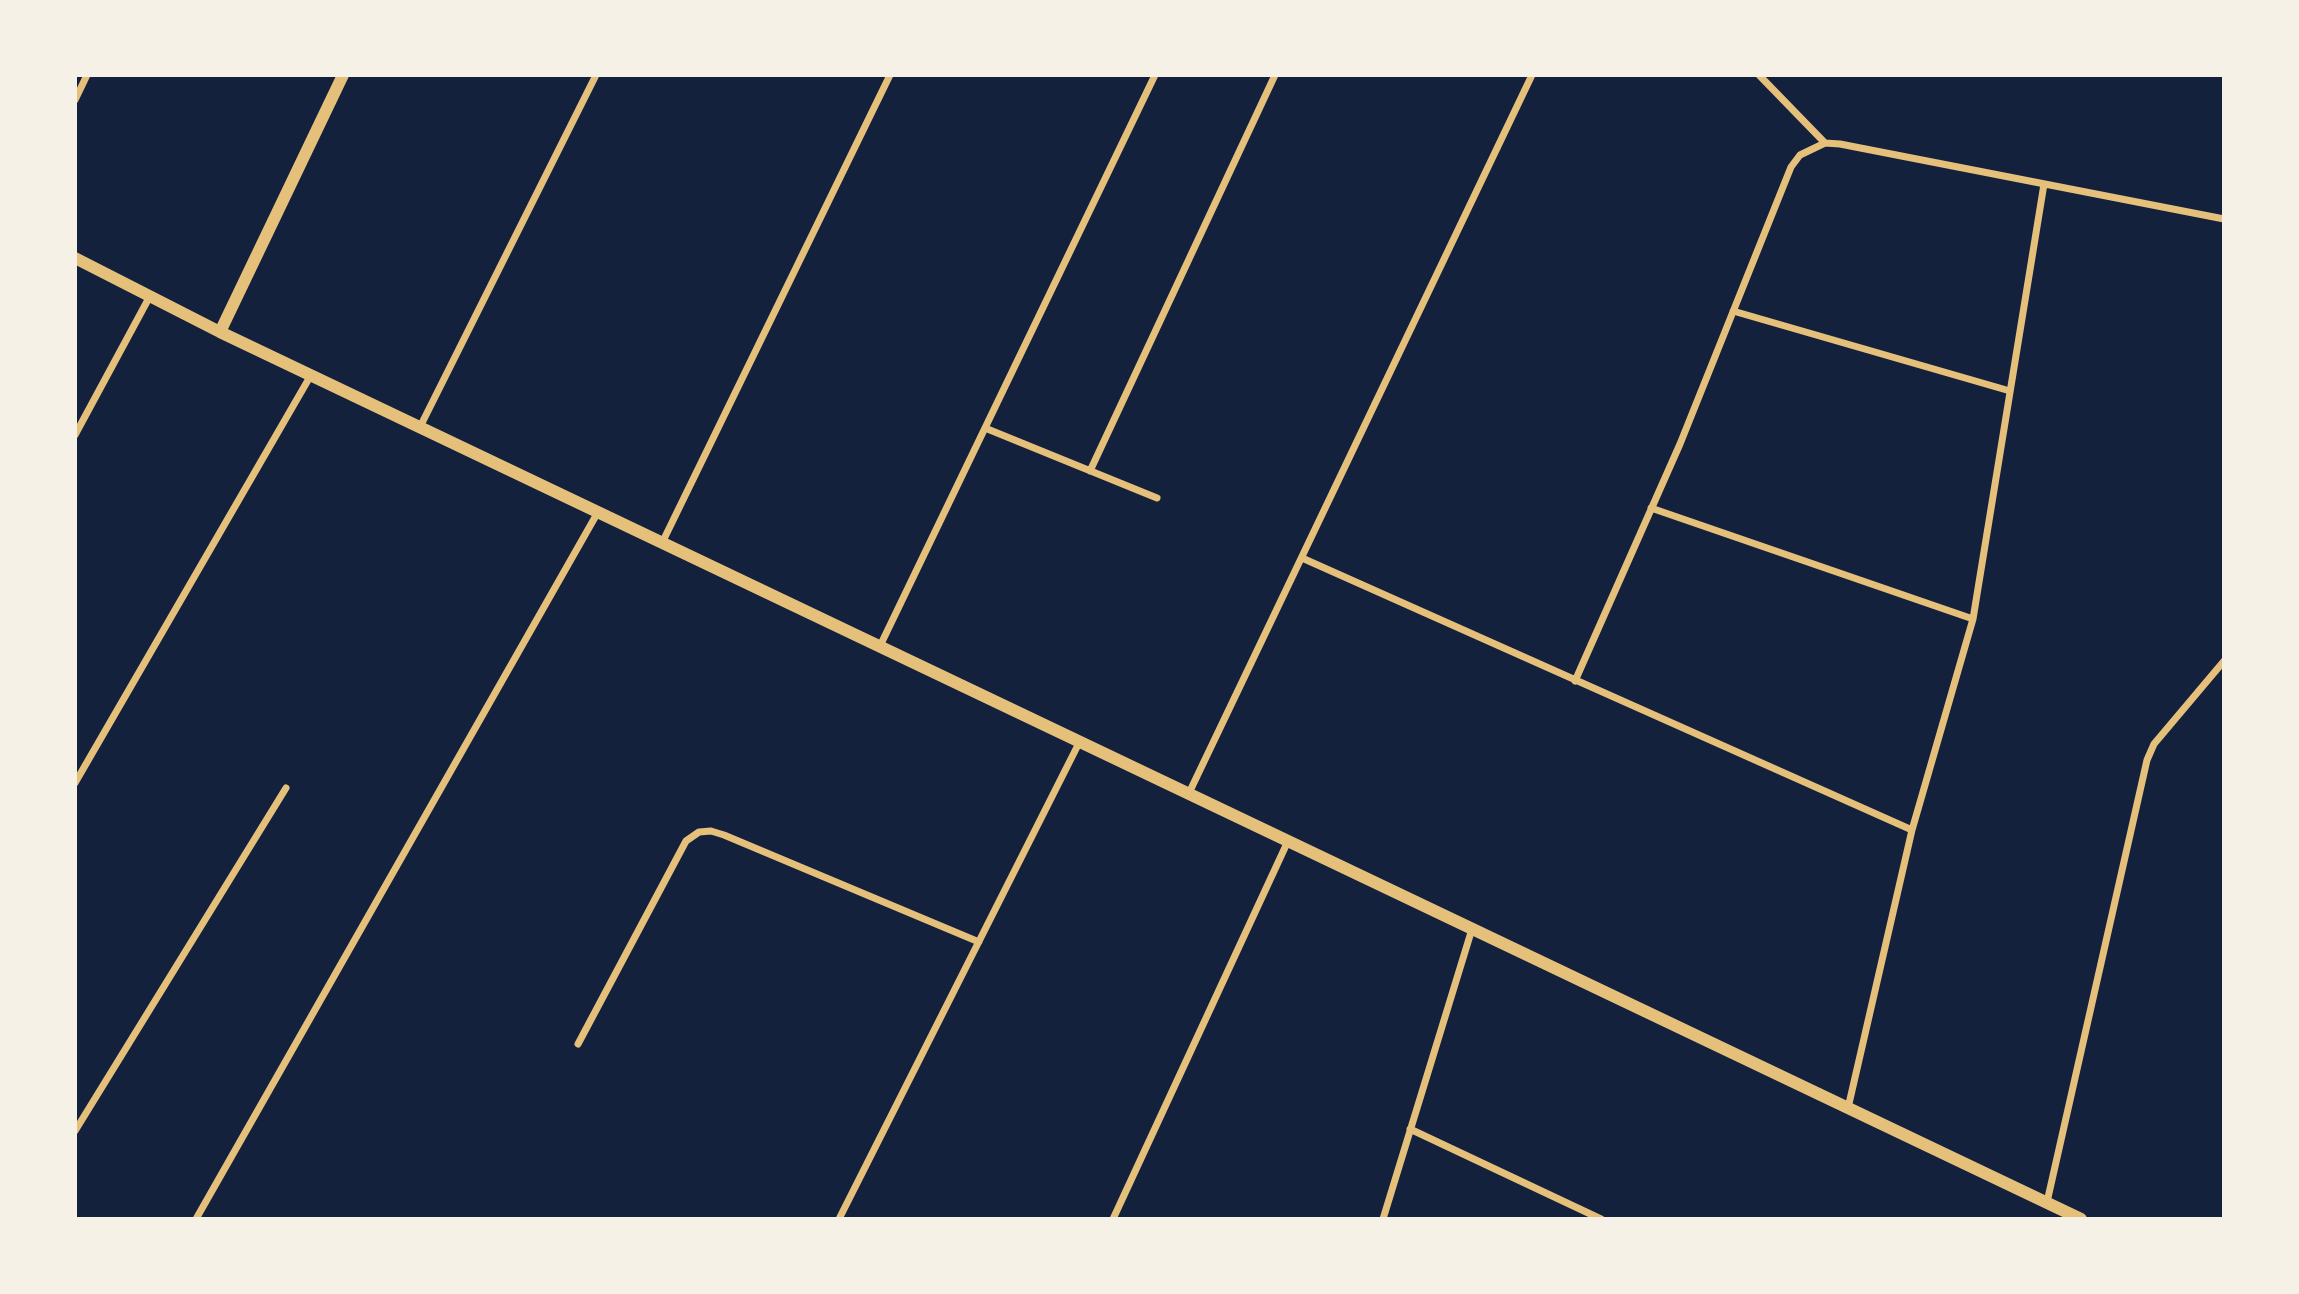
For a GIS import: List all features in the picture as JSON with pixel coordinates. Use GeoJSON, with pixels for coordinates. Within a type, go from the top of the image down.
{"type":"FeatureCollection","features":[{"type":"Feature","properties":{"kind":"street"},"geometry":{"type":"LineString","coordinates":[[75,100],[87,75]]}},
{"type":"Feature","properties":{"kind":"street"},"geometry":{"type":"LineString","coordinates":[[220,332],[343,75]]}},
{"type":"Feature","properties":{"kind":"street"},"geometry":{"type":"LineString","coordinates":[[420,427],[596,75]]}},
{"type":"Feature","properties":{"kind":"street"},"geometry":{"type":"LineString","coordinates":[[662,542],[890,75]]}},
{"type":"Feature","properties":{"kind":"street"},"geometry":{"type":"LineString","coordinates":[[880,646],[1154,75]]}},
{"type":"Feature","properties":{"kind":"street"},"geometry":{"type":"LineString","coordinates":[[1090,471],[1275,75]]}},
{"type":"Feature","properties":{"kind":"street"},"geometry":{"type":"LineString","coordinates":[[1189,793],[1532,75]]}},
{"type":"Feature","properties":{"kind":"street"},"geometry":{"type":"LineString","coordinates":[[1759,75],[1825,143],[2224,219]]}},
{"type":"Feature","properties":{"kind":"street"},"geometry":{"type":"LineString","coordinates":[[1575,681],[1651,508],[1791,167],[1800,155],[1825,143]]}},
{"type":"Feature","properties":{"kind":"street"},"geometry":{"type":"LineString","coordinates":[[1848,1108],[1912,830],[1973,618],[2044,184]]}},
{"type":"Feature","properties":{"kind":"street"},"geometry":{"type":"LineString","coordinates":[[75,258],[220,332],[2081,1219]]}},
{"type":"Feature","properties":{"kind":"street"},"geometry":{"type":"LineString","coordinates":[[75,435],[150,296]]}},
{"type":"Feature","properties":{"kind":"street"},"geometry":{"type":"LineString","coordinates":[[1733,310],[2010,391]]}},
{"type":"Feature","properties":{"kind":"street"},"geometry":{"type":"LineString","coordinates":[[75,783],[311,375]]}},
{"type":"Feature","properties":{"kind":"street"},"geometry":{"type":"LineString","coordinates":[[985,428],[1157,498]]}},
{"type":"Feature","properties":{"kind":"street"},"geometry":{"type":"LineString","coordinates":[[1651,508],[1973,618]]}},
{"type":"Feature","properties":{"kind":"street"},"geometry":{"type":"LineString","coordinates":[[196,1219],[598,512]]}},
{"type":"Feature","properties":{"kind":"street"},"geometry":{"type":"LineString","coordinates":[[1302,558],[1912,830]]}},
{"type":"Feature","properties":{"kind":"street"},"geometry":{"type":"LineString","coordinates":[[2047,1202],[2147,760],[2154,744],[2224,661]]}},
{"type":"Feature","properties":{"kind":"street"},"geometry":{"type":"LineString","coordinates":[[839,1219],[1080,741]]}},
{"type":"Feature","properties":{"kind":"street"},"geometry":{"type":"LineString","coordinates":[[75,1130],[286,788]]}},
{"type":"Feature","properties":{"kind":"street"},"geometry":{"type":"LineString","coordinates":[[578,1044],[686,841],[699,832],[711,831],[724,835],[979,942]]}},
{"type":"Feature","properties":{"kind":"street"},"geometry":{"type":"LineString","coordinates":[[1114,1219],[1288,841]]}},
{"type":"Feature","properties":{"kind":"street"},"geometry":{"type":"LineString","coordinates":[[1383,1219],[1472,929]]}},
{"type":"Feature","properties":{"kind":"street"},"geometry":{"type":"LineString","coordinates":[[1410,1129],[1601,1219]]}}]}
